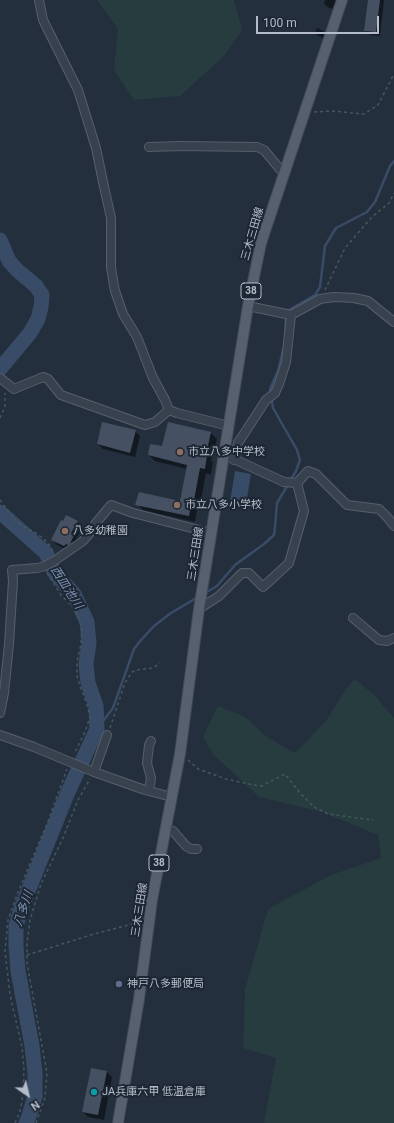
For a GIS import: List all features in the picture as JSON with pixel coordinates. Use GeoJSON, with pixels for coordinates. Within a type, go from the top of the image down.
{"type":"FeatureCollection","features":[{"type":"Feature","properties":{"kind":"main road","name":"三木三田線"},"geometry":{"type":"LineString","coordinates":[[118,1123],[139,999],[150,921],[180,754],[200,601],[248,306],[261,243],[342,0]]}},
{"type":"Feature","properties":{"kind":"street"},"geometry":{"type":"LineString","coordinates":[[39,0],[43,20],[78,90],[96,148],[102,182],[112,218],[111,268],[115,291],[123,314],[137,337],[153,378],[169,410],[228,426]]}},
{"type":"Feature","properties":{"kind":"street"},"geometry":{"type":"LineString","coordinates":[[149,147],[257,147],[264,150],[284,174]]}},
{"type":"Feature","properties":{"kind":"street"},"geometry":{"type":"LineString","coordinates":[[248,306],[291,315],[320,299],[334,297],[347,298],[368,301],[394,322]]}},
{"type":"Feature","properties":{"kind":"street"},"geometry":{"type":"LineString","coordinates":[[234,460],[238,443],[266,400],[275,392],[279,384],[286,362],[291,315]]}},
{"type":"Feature","properties":{"kind":"street"},"geometry":{"type":"LineString","coordinates":[[4,381],[14,389],[43,377],[48,379],[61,395],[145,425],[155,422],[169,410]]}},
{"type":"Feature","properties":{"kind":"street"},"geometry":{"type":"LineString","coordinates":[[223,454],[284,482],[297,483]]}},
{"type":"Feature","properties":{"kind":"street"},"geometry":{"type":"LineString","coordinates":[[297,483],[308,471],[316,474],[347,505],[379,508],[394,526]]}},
{"type":"Feature","properties":{"kind":"street"},"geometry":{"type":"LineString","coordinates":[[200,601],[219,596],[242,573],[249,573],[263,587],[289,563],[304,511],[297,483]]}},
{"type":"Feature","properties":{"kind":"street"},"geometry":{"type":"LineString","coordinates":[[0,714],[4,693],[7,659],[13,581],[12,570],[44,566],[55,560],[83,541],[111,505],[133,513],[211,533]]}},
{"type":"Feature","properties":{"kind":"street"},"geometry":{"type":"LineString","coordinates":[[353,618],[379,640],[387,641],[394,638]]}},
{"type":"Feature","properties":{"kind":"street"},"geometry":{"type":"LineString","coordinates":[[0,735],[34,747],[91,771],[149,791],[172,797]]}},
{"type":"Feature","properties":{"kind":"street"},"geometry":{"type":"LineString","coordinates":[[91,771],[107,736]]}},
{"type":"Feature","properties":{"kind":"street"},"geometry":{"type":"LineString","coordinates":[[149,791],[151,778],[147,763],[149,745],[151,741]]}},
{"type":"Feature","properties":{"kind":"street"},"geometry":{"type":"LineString","coordinates":[[166,828],[173,831],[186,846],[191,849],[197,849]]}},
{"type":"Feature","properties":{"kind":"path"},"geometry":{"type":"LineString","coordinates":[[304,112],[332,111],[364,114],[378,105],[394,74]]}},
{"type":"Feature","properties":{"kind":"path"},"geometry":{"type":"LineString","coordinates":[[320,299],[345,248],[372,217],[389,203],[394,193]]}},
{"type":"Feature","properties":{"kind":"path"},"geometry":{"type":"LineString","coordinates":[[0,418],[5,407],[4,381]]}},
{"type":"Feature","properties":{"kind":"path"},"geometry":{"type":"LineString","coordinates":[[0,500],[13,518],[44,539],[50,546],[55,560]]}},
{"type":"Feature","properties":{"kind":"path"},"geometry":{"type":"LineString","coordinates":[[15,1123],[20,1111],[24,1069],[22,1047],[10,995],[5,951],[8,920],[18,892],[90,717],[77,676],[77,662],[81,644],[82,628],[74,608],[61,595],[44,566]]}},
{"type":"Feature","properties":{"kind":"path"},"geometry":{"type":"LineString","coordinates":[[107,736],[125,684],[132,672],[153,668],[160,663]]}},
{"type":"Feature","properties":{"kind":"path"},"geometry":{"type":"LineString","coordinates":[[180,754],[198,769],[226,780],[254,786],[262,786],[285,774],[314,807],[328,814],[373,820]]}},
{"type":"Feature","properties":{"kind":"path"},"geometry":{"type":"LineString","coordinates":[[36,1123],[45,1098],[47,1073],[27,963],[27,943],[30,920],[41,884],[64,838],[78,800],[91,771]]}},
{"type":"Feature","properties":{"kind":"path"},"geometry":{"type":"LineString","coordinates":[[27,956],[94,934],[139,922],[150,921]]}},
{"type":"Feature","properties":{"kind":"green space"},"geometry":{"type":"Polygon","coordinates":[[[97,0],[234,0],[242,30],[224,56],[180,96],[134,100],[114,70],[118,29],[97,0]]]}},
{"type":"Feature","properties":{"kind":"green space"},"geometry":{"type":"Polygon","coordinates":[[[355,679],[374,695],[394,718],[394,1123],[264,1123],[276,1058],[243,1048],[245,990],[268,909],[331,875],[381,858],[378,835],[322,812],[259,797],[213,754],[203,737],[218,706],[245,717],[267,737],[295,753],[326,721],[346,689],[355,679]]]}},
{"type":"Feature","properties":{"kind":"water"},"geometry":{"type":"Polygon","coordinates":[[[235,471],[251,474],[246,504],[230,502],[235,471]]]}},
{"type":"Feature","properties":{"kind":"building"},"geometry":{"type":"Polygon","coordinates":[[[368,0],[380,0],[376,32],[364,31],[368,0]]]}},
{"type":"Feature","properties":{"kind":"building"},"geometry":{"type":"Polygon","coordinates":[[[102,422],[136,430],[130,453],[97,444],[102,422]]]}},
{"type":"Feature","properties":{"kind":"building"},"geometry":{"type":"Polygon","coordinates":[[[168,422],[211,432],[206,455],[205,469],[200,468],[194,500],[192,500],[189,516],[135,505],[139,492],[180,501],[187,465],[148,455],[150,444],[162,446],[168,422]]]}},
{"type":"Feature","properties":{"kind":"building"},"geometry":{"type":"Polygon","coordinates":[[[66,515],[78,521],[71,533],[74,535],[70,544],[66,544],[64,546],[51,540],[61,520],[63,521],[66,515]]]}},
{"type":"Feature","properties":{"kind":"building","name":"JA兵庫六甲 低温倉庫"},"geometry":{"type":"Polygon","coordinates":[[[91,1068],[107,1071],[98,1115],[82,1112],[91,1068]]]}},
{"type":"Feature","properties":{"kind":"waterway"},"geometry":{"type":"LineString","coordinates":[[285,337],[286,319],[289,310],[315,295],[320,287],[325,246],[336,228],[367,212],[375,202],[390,166],[394,161]]}},
{"type":"Feature","properties":{"kind":"waterway","name":"西皿池川"},"geometry":{"type":"LineString","coordinates":[[0,240],[9,261],[36,286],[42,295],[38,319],[30,333],[0,369]]}},
{"type":"Feature","properties":{"kind":"waterway"},"geometry":{"type":"LineString","coordinates":[[205,593],[217,586],[235,565],[274,535],[277,503],[296,471],[300,460],[297,450],[273,408],[270,389],[278,371],[284,346]]}},
{"type":"Feature","properties":{"kind":"waterway","name":"八多川"},"geometry":{"type":"LineString","coordinates":[[0,512],[46,553],[55,573],[74,594],[87,622],[89,643],[86,664],[88,683],[96,706],[97,729],[68,792],[22,906],[16,926],[18,971],[32,1046],[35,1073],[35,1096],[26,1123]]}},
{"type":"Feature","properties":{"kind":"waterway"},"geometry":{"type":"LineString","coordinates":[[97,729],[113,708],[134,649],[154,626],[171,613],[198,597]]}},
{"type":"Feature","properties":{"kind":"place","name":"市立八多中学校"},"geometry":{"type":"Point","coordinates":[180,452]}},
{"type":"Feature","properties":{"kind":"place","name":"市立八多小学校"},"geometry":{"type":"Point","coordinates":[177,505]}},
{"type":"Feature","properties":{"kind":"place","name":"八多幼稚園"},"geometry":{"type":"Point","coordinates":[65,531]}},
{"type":"Feature","properties":{"kind":"place","name":"神戸八多郵便局"},"geometry":{"type":"Point","coordinates":[119,984]}},
{"type":"Feature","properties":{"kind":"place","name":"JA兵庫六甲 低温倉庫"},"geometry":{"type":"Point","coordinates":[94,1092]}}]}
